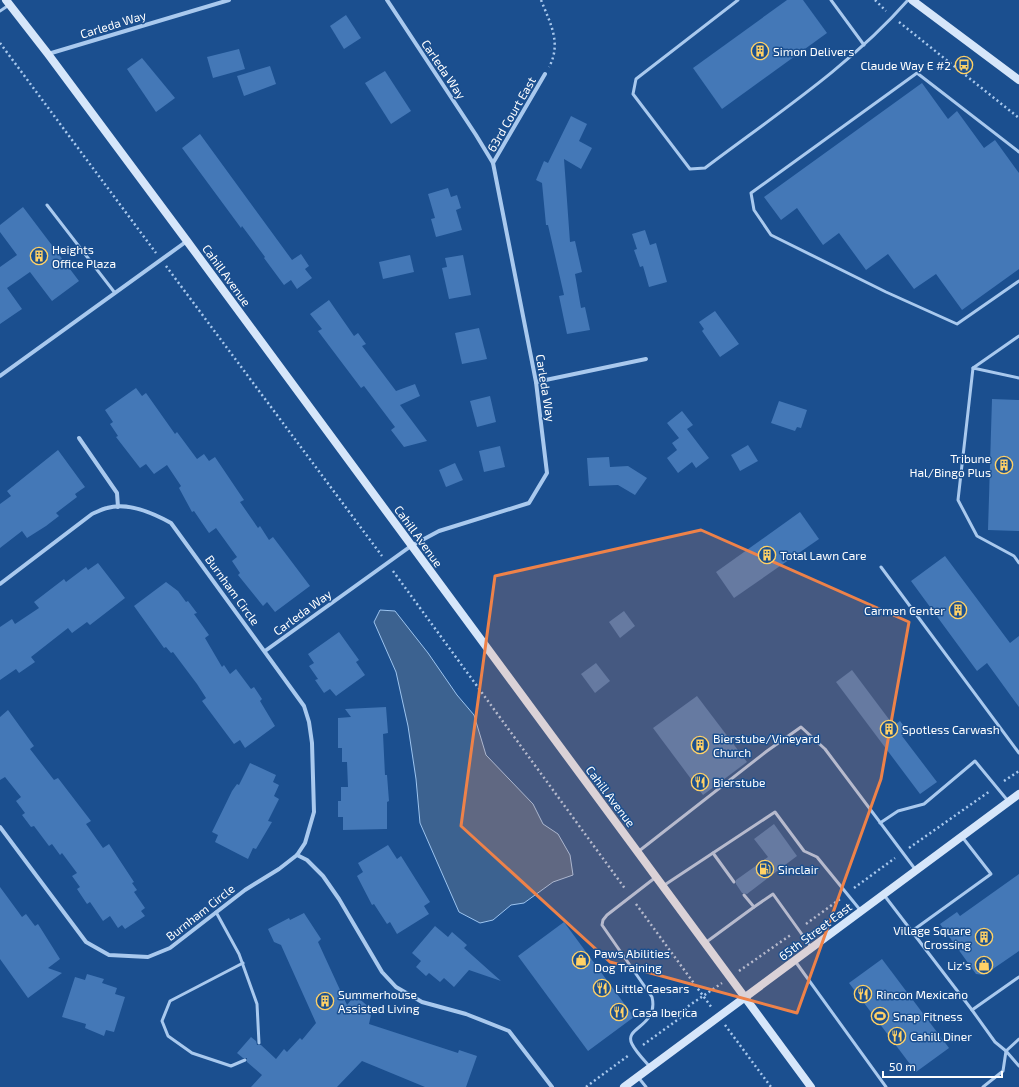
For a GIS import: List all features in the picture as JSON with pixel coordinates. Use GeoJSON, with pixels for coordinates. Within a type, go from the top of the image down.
{"type":"FeatureCollection","features":[{"type":"Feature","properties":{"kind":"street","name":"Carleda Way"},"geometry":{"type":"LineString","coordinates":[[48,54],[229,0]]}},
{"type":"Feature","properties":{"kind":"street","name":"Carleda Way"},"geometry":{"type":"LineString","coordinates":[[265,651],[411,546],[440,531],[529,503],[547,473],[536,382],[493,163],[476,134],[387,0]]}},
{"type":"Feature","properties":{"kind":"street"},"geometry":{"type":"LineString","coordinates":[[912,0],[1019,80]]}},
{"type":"Feature","properties":{"kind":"street","name":"Cahill Avenue"},"geometry":{"type":"LineString","coordinates":[[7,2],[48,54],[187,241],[811,1087]]}},
{"type":"Feature","properties":{"kind":"street","name":"63rd Court East"},"geometry":{"type":"LineString","coordinates":[[493,163],[545,74]]}},
{"type":"Feature","properties":{"kind":"street"},"geometry":{"type":"LineString","coordinates":[[0,376],[187,241]]}},
{"type":"Feature","properties":{"kind":"street"},"geometry":{"type":"LineString","coordinates":[[536,382],[646,359]]}},
{"type":"Feature","properties":{"kind":"street"},"geometry":{"type":"LineString","coordinates":[[79,438],[117,493],[118,507]]}},
{"type":"Feature","properties":{"kind":"street","name":"Burnham Circle"},"geometry":{"type":"LineString","coordinates":[[0,584],[92,514],[107,508],[134,508],[157,515],[171,523],[304,706],[311,736],[314,812],[305,843],[297,855],[279,869],[245,890],[170,948],[148,957],[110,955],[86,942],[78,934],[0,827]]}},
{"type":"Feature","properties":{"kind":"street","name":"65th Street East"},"geometry":{"type":"LineString","coordinates":[[624,1087],[1019,794]]}},
{"type":"Feature","properties":{"kind":"street"},"geometry":{"type":"LineString","coordinates":[[297,855],[307,860],[323,876],[339,899],[382,972],[396,987],[422,1002],[466,1014],[509,1031],[552,1087]]}},
{"type":"Feature","properties":{"kind":"lane"},"geometry":{"type":"LineString","coordinates":[[738,0],[636,79],[633,94],[690,169],[705,168],[830,74],[864,45],[908,0]]}},
{"type":"Feature","properties":{"kind":"lane"},"geometry":{"type":"LineString","coordinates":[[831,0],[864,45]]}},
{"type":"Feature","properties":{"kind":"lane"},"geometry":{"type":"LineString","coordinates":[[0,11],[7,2]]}},
{"type":"Feature","properties":{"kind":"lane"},"geometry":{"type":"LineString","coordinates":[[1019,152],[917,73],[751,193],[754,210],[771,235],[886,292],[957,324],[1019,282]]}},
{"type":"Feature","properties":{"kind":"lane"},"geometry":{"type":"LineString","coordinates":[[47,205],[115,293]]}},
{"type":"Feature","properties":{"kind":"lane"},"geometry":{"type":"LineString","coordinates":[[1019,336],[973,368],[958,500],[977,536],[1014,556],[1019,563]]}},
{"type":"Feature","properties":{"kind":"lane"},"geometry":{"type":"LineString","coordinates":[[973,368],[1019,378]]}},
{"type":"Feature","properties":{"kind":"lane"},"geometry":{"type":"LineString","coordinates":[[881,567],[1019,753]]}},
{"type":"Feature","properties":{"kind":"lane"},"geometry":{"type":"LineString","coordinates":[[637,852],[755,760],[801,727],[825,750],[916,870]]}},
{"type":"Feature","properties":{"kind":"lane"},"geometry":{"type":"LineString","coordinates":[[880,822],[898,811],[924,804],[975,761],[1008,802]]}},
{"type":"Feature","properties":{"kind":"lane"},"geometry":{"type":"LineString","coordinates":[[663,886],[775,812],[804,851],[817,857],[861,911]]}},
{"type":"Feature","properties":{"kind":"lane"},"geometry":{"type":"LineString","coordinates":[[912,931],[991,874],[962,836]]}},
{"type":"Feature","properties":{"kind":"lane"},"geometry":{"type":"LineString","coordinates":[[713,853],[734,882]]}},
{"type":"Feature","properties":{"kind":"lane"},"geometry":{"type":"LineString","coordinates":[[650,1068],[632,1045],[631,1040],[634,1031],[650,1019],[654,1006],[652,998],[602,926],[603,920],[607,915],[656,877]]}},
{"type":"Feature","properties":{"kind":"lane"},"geometry":{"type":"LineString","coordinates":[[705,943],[773,894],[812,948]]}},
{"type":"Feature","properties":{"kind":"lane"},"geometry":{"type":"LineString","coordinates":[[883,894],[995,1042],[1006,1050],[1019,1066]]}},
{"type":"Feature","properties":{"kind":"lane"},"geometry":{"type":"LineString","coordinates":[[744,895],[754,907]]}},
{"type":"Feature","properties":{"kind":"lane"},"geometry":{"type":"LineString","coordinates":[[216,912],[242,963],[257,1004],[259,1043]]}},
{"type":"Feature","properties":{"kind":"lane"},"geometry":{"type":"LineString","coordinates":[[794,960],[886,1087]]}},
{"type":"Feature","properties":{"kind":"lane"},"geometry":{"type":"LineString","coordinates":[[242,963],[170,1001],[162,1021],[168,1036],[192,1053],[231,1066],[245,1060]]}},
{"type":"Feature","properties":{"kind":"lane"},"geometry":{"type":"LineString","coordinates":[[972,1010],[1019,977]]}},
{"type":"Feature","properties":{"kind":"lane"},"geometry":{"type":"LineString","coordinates":[[983,1087],[1003,1071],[1006,1050],[1019,1039]]}},
{"type":"Feature","properties":{"kind":"lane"},"geometry":{"type":"LineString","coordinates":[[638,1077],[646,1087]]}},
{"type":"Feature","properties":{"kind":"path"},"geometry":{"type":"LineString","coordinates":[[541,0],[553,32],[556,48],[553,60],[545,74]]}},
{"type":"Feature","properties":{"kind":"path"},"geometry":{"type":"LineString","coordinates":[[875,0],[893,17],[1019,118]]}},
{"type":"Feature","properties":{"kind":"path"},"geometry":{"type":"LineString","coordinates":[[0,43],[387,563],[630,897],[772,1087]]}},
{"type":"Feature","properties":{"kind":"highlighted area"},"geometry":{"type":"Polygon","coordinates":[[[701,530],[909,622],[881,779],[797,1013],[610,962],[461,826],[495,576],[701,530]]]}},
{"type":"Feature","properties":{"kind":"water"},"geometry":{"type":"Polygon","coordinates":[[[380,610],[395,611],[428,653],[457,695],[474,715],[486,755],[533,804],[543,824],[558,834],[570,855],[573,875],[553,882],[524,903],[511,905],[493,920],[480,923],[459,912],[420,823],[416,779],[408,726],[396,672],[374,622],[380,610]]]}},
{"type":"Feature","properties":{"kind":"building","name":"Simon Delivers"},"geometry":{"type":"Polygon","coordinates":[[[787,0],[803,0],[827,33],[722,109],[693,68],[787,0]]]}},
{"type":"Feature","properties":{"kind":"building"},"geometry":{"type":"Polygon","coordinates":[[[346,15],[361,38],[344,49],[330,26],[346,15]]]}},
{"type":"Feature","properties":{"kind":"building"},"geometry":{"type":"Polygon","coordinates":[[[239,49],[245,69],[213,78],[207,57],[239,49]]]}},
{"type":"Feature","properties":{"kind":"building"},"geometry":{"type":"Polygon","coordinates":[[[142,58],[175,98],[156,112],[127,69],[142,58]]]}},
{"type":"Feature","properties":{"kind":"building"},"geometry":{"type":"Polygon","coordinates":[[[270,66],[276,84],[244,96],[237,76],[270,66]]]}},
{"type":"Feature","properties":{"kind":"building"},"geometry":{"type":"Polygon","coordinates":[[[385,71],[411,111],[391,124],[365,83],[385,71]]]}},
{"type":"Feature","properties":{"kind":"building"},"geometry":{"type":"Polygon","coordinates":[[[922,83],[948,119],[957,111],[984,148],[995,140],[1019,173],[1019,269],[962,310],[936,274],[914,289],[888,254],[866,270],[839,233],[823,245],[797,208],[781,220],[764,197],[922,83]]]}},
{"type":"Feature","properties":{"kind":"building"},"geometry":{"type":"Polygon","coordinates":[[[571,116],[587,124],[579,141],[592,148],[581,169],[564,159],[570,242],[575,241],[582,272],[575,274],[581,308],[585,307],[590,330],[567,334],[559,296],[564,295],[548,225],[546,225],[542,183],[536,180],[544,161],[548,163],[571,116]]]}},
{"type":"Feature","properties":{"kind":"building"},"geometry":{"type":"Polygon","coordinates":[[[200,134],[292,260],[301,254],[309,266],[305,269],[312,278],[297,289],[291,280],[284,285],[242,226],[241,228],[182,148],[200,134]]]}},
{"type":"Feature","properties":{"kind":"building"},"geometry":{"type":"Polygon","coordinates":[[[448,188],[451,197],[457,195],[461,208],[456,210],[462,230],[436,237],[431,219],[435,218],[428,194],[448,188]]]}},
{"type":"Feature","properties":{"kind":"building","name":"Heights Office Plaza"},"geometry":{"type":"Polygon","coordinates":[[[23,207],[79,281],[52,301],[30,272],[7,288],[22,309],[0,324],[0,267],[17,255],[0,232],[0,225],[23,207]]]}},
{"type":"Feature","properties":{"kind":"building"},"geometry":{"type":"Polygon","coordinates":[[[645,230],[650,245],[656,243],[667,282],[649,287],[643,266],[640,267],[634,250],[637,249],[632,234],[645,230]]]}},
{"type":"Feature","properties":{"kind":"building"},"geometry":{"type":"Polygon","coordinates":[[[410,255],[414,272],[383,279],[379,262],[410,255]]]}},
{"type":"Feature","properties":{"kind":"building"},"geometry":{"type":"Polygon","coordinates":[[[463,255],[471,295],[449,299],[442,268],[447,267],[445,258],[463,255]]]}},
{"type":"Feature","properties":{"kind":"building"},"geometry":{"type":"Polygon","coordinates":[[[329,300],[354,336],[358,333],[366,344],[362,346],[396,391],[415,384],[420,396],[400,405],[427,441],[404,447],[391,430],[395,427],[364,386],[361,388],[318,331],[322,329],[310,314],[329,300]]]}},
{"type":"Feature","properties":{"kind":"building"},"geometry":{"type":"Polygon","coordinates":[[[715,311],[739,344],[720,357],[702,331],[704,329],[699,322],[715,311]]]}},
{"type":"Feature","properties":{"kind":"building"},"geometry":{"type":"Polygon","coordinates":[[[479,328],[487,359],[462,364],[455,333],[479,328]]]}},
{"type":"Feature","properties":{"kind":"building"},"geometry":{"type":"Polygon","coordinates":[[[136,388],[142,396],[146,393],[175,434],[177,432],[197,459],[204,454],[209,461],[215,457],[244,500],[240,502],[258,528],[260,526],[269,540],[273,537],[310,586],[275,612],[267,602],[263,606],[238,575],[240,573],[232,561],[237,557],[216,528],[209,533],[194,511],[192,512],[179,488],[181,486],[167,465],[154,474],[146,464],[140,468],[116,437],[118,436],[110,424],[113,422],[105,410],[136,388]]]}},
{"type":"Feature","properties":{"kind":"building"},"geometry":{"type":"Polygon","coordinates":[[[490,396],[496,422],[477,427],[470,401],[490,396]]]}},
{"type":"Feature","properties":{"kind":"building","name":"Tribune Hal/Bingo Plus"},"geometry":{"type":"Polygon","coordinates":[[[992,399],[1019,400],[1019,531],[988,530],[992,399]]]}},
{"type":"Feature","properties":{"kind":"building"},"geometry":{"type":"Polygon","coordinates":[[[779,401],[807,410],[801,428],[797,427],[795,431],[771,423],[779,401]]]}},
{"type":"Feature","properties":{"kind":"building"},"geometry":{"type":"Polygon","coordinates":[[[682,411],[693,425],[687,429],[709,458],[696,468],[692,462],[678,473],[667,458],[677,450],[672,443],[679,438],[667,423],[682,411]]]}},
{"type":"Feature","properties":{"kind":"building"},"geometry":{"type":"Polygon","coordinates":[[[748,445],[758,461],[740,471],[731,455],[748,445]]]}},
{"type":"Feature","properties":{"kind":"building"},"geometry":{"type":"Polygon","coordinates":[[[500,446],[505,467],[484,472],[479,451],[500,446]]]}},
{"type":"Feature","properties":{"kind":"building"},"geometry":{"type":"Polygon","coordinates":[[[58,450],[85,487],[75,494],[77,497],[56,513],[59,516],[46,526],[27,538],[22,531],[0,548],[0,504],[11,496],[7,491],[58,450]]]}},
{"type":"Feature","properties":{"kind":"building"},"geometry":{"type":"Polygon","coordinates":[[[609,457],[610,467],[628,466],[647,478],[635,495],[618,485],[589,486],[587,458],[609,457]]]}},
{"type":"Feature","properties":{"kind":"building"},"geometry":{"type":"Polygon","coordinates":[[[455,463],[463,480],[446,487],[439,470],[455,463]]]}},
{"type":"Feature","properties":{"kind":"building","name":"Total Lawn Care"},"geometry":{"type":"Polygon","coordinates":[[[800,512],[819,539],[734,598],[716,572],[800,512]]]}},
{"type":"Feature","properties":{"kind":"building","name":"Carmen Center"},"geometry":{"type":"Polygon","coordinates":[[[945,556],[1010,643],[1019,636],[1019,707],[987,663],[977,671],[911,581],[945,556]]]}},
{"type":"Feature","properties":{"kind":"building"},"geometry":{"type":"Polygon","coordinates":[[[98,563],[125,598],[90,625],[87,622],[72,633],[68,628],[31,657],[35,662],[19,673],[16,669],[0,680],[0,627],[12,619],[15,624],[39,608],[34,602],[64,579],[66,582],[86,567],[88,570],[98,563]]]}},
{"type":"Feature","properties":{"kind":"building"},"geometry":{"type":"Polygon","coordinates":[[[166,582],[178,591],[186,602],[188,601],[197,613],[194,614],[209,635],[205,638],[222,667],[224,665],[230,674],[236,669],[251,689],[254,687],[262,699],[260,701],[275,726],[245,748],[240,740],[234,744],[202,701],[206,698],[197,684],[173,652],[171,653],[166,647],[164,648],[134,606],[166,582]]]}},
{"type":"Feature","properties":{"kind":"building"},"geometry":{"type":"Polygon","coordinates":[[[624,611],[635,626],[620,638],[609,622],[624,611]]]}},
{"type":"Feature","properties":{"kind":"building"},"geometry":{"type":"Polygon","coordinates":[[[339,632],[359,660],[356,662],[365,675],[336,696],[330,689],[324,693],[315,680],[318,679],[309,666],[314,663],[308,654],[339,632]]]}},
{"type":"Feature","properties":{"kind":"building"},"geometry":{"type":"Polygon","coordinates":[[[596,663],[610,681],[595,693],[581,674],[596,663]]]}},
{"type":"Feature","properties":{"kind":"building","name":"Spotless Carwash"},"geometry":{"type":"Polygon","coordinates":[[[852,670],[894,726],[900,721],[908,732],[902,736],[937,782],[920,794],[836,682],[852,670]]]}},
{"type":"Feature","properties":{"kind":"building","name":"Bierstube/Vineyard Church"},"geometry":{"type":"Polygon","coordinates":[[[697,696],[747,762],[703,795],[653,728],[697,696]]]}},
{"type":"Feature","properties":{"kind":"building"},"geometry":{"type":"Polygon","coordinates":[[[386,707],[388,733],[383,734],[385,775],[387,775],[389,801],[387,802],[387,829],[343,830],[343,817],[338,817],[338,801],[341,801],[341,787],[348,787],[347,762],[342,762],[342,748],[338,748],[338,718],[351,717],[345,709],[386,707]]]}},
{"type":"Feature","properties":{"kind":"building"},"geometry":{"type":"Polygon","coordinates":[[[8,710],[34,746],[30,749],[54,780],[58,778],[91,821],[86,824],[103,848],[109,844],[134,882],[132,883],[137,890],[134,892],[145,908],[141,911],[145,916],[125,929],[122,925],[118,928],[110,916],[103,921],[90,902],[87,904],[77,889],[80,887],[72,876],[77,873],[62,853],[60,855],[52,844],[49,846],[34,826],[31,827],[22,815],[25,813],[16,801],[21,797],[5,777],[0,780],[0,717],[8,710]]]}},
{"type":"Feature","properties":{"kind":"building"},"geometry":{"type":"Polygon","coordinates":[[[250,763],[276,775],[273,782],[279,785],[274,796],[279,799],[268,821],[272,822],[256,849],[253,848],[248,859],[215,842],[218,835],[212,832],[232,791],[237,784],[239,785],[250,763]]]}},
{"type":"Feature","properties":{"kind":"building","name":"Sinclair"},"geometry":{"type":"Polygon","coordinates":[[[774,824],[797,856],[747,894],[742,893],[736,884],[736,880],[768,857],[754,839],[774,824]]]}},
{"type":"Feature","properties":{"kind":"building"},"geometry":{"type":"Polygon","coordinates":[[[388,845],[397,859],[401,856],[430,902],[424,906],[429,914],[397,934],[390,922],[387,924],[374,904],[372,905],[357,876],[363,872],[358,863],[388,845]]]}},
{"type":"Feature","properties":{"kind":"building","name":"Village Square Crossing"},"geometry":{"type":"Polygon","coordinates":[[[1019,874],[1019,951],[984,975],[976,974],[940,924],[957,912],[960,916],[1019,874]]]}},
{"type":"Feature","properties":{"kind":"building"},"geometry":{"type":"Polygon","coordinates":[[[0,887],[22,917],[26,914],[35,926],[38,924],[60,959],[48,968],[62,973],[28,998],[0,959],[0,887]]]}},
{"type":"Feature","properties":{"kind":"building","name":"Summerhouse Assisted Living"},"geometry":{"type":"Polygon","coordinates":[[[304,913],[321,939],[318,942],[347,1005],[355,995],[371,1009],[368,1012],[371,1015],[369,1024],[458,1053],[459,1050],[477,1056],[466,1087],[425,1087],[362,1061],[337,1087],[251,1087],[262,1075],[247,1062],[247,1058],[243,1058],[237,1053],[251,1037],[256,1041],[257,1045],[261,1045],[276,1059],[284,1049],[287,1052],[300,1038],[302,1040],[316,1023],[281,945],[274,942],[268,929],[289,918],[290,920],[304,913]]]}},
{"type":"Feature","properties":{"kind":"building"},"geometry":{"type":"Polygon","coordinates":[[[564,922],[634,1017],[588,1051],[518,956],[564,922]]]}},
{"type":"Feature","properties":{"kind":"building"},"geometry":{"type":"Polygon","coordinates":[[[435,926],[448,937],[452,932],[467,945],[464,948],[501,981],[469,970],[454,987],[444,978],[440,982],[429,973],[426,976],[416,967],[421,961],[412,953],[435,926]]]}},
{"type":"Feature","properties":{"kind":"building"},"geometry":{"type":"Polygon","coordinates":[[[882,959],[949,1048],[916,1072],[849,983],[882,959]]]}},
{"type":"Feature","properties":{"kind":"building"},"geometry":{"type":"Polygon","coordinates":[[[87,974],[104,979],[102,983],[117,988],[115,994],[125,997],[114,1032],[106,1030],[104,1036],[85,1028],[86,1024],[62,1017],[75,977],[85,980],[87,974]]]}},
{"type":"Feature","properties":{"kind":"place","name":"Simon Delivers"},"geometry":{"type":"Point","coordinates":[760,51]}},
{"type":"Feature","properties":{"kind":"place","name":"Claude Way E #2"},"geometry":{"type":"Point","coordinates":[964,65]}},
{"type":"Feature","properties":{"kind":"place","name":"Heights Office Plaza"},"geometry":{"type":"Point","coordinates":[39,256]}},
{"type":"Feature","properties":{"kind":"place","name":"Tribune Hal/Bingo Plus"},"geometry":{"type":"Point","coordinates":[1004,465]}},
{"type":"Feature","properties":{"kind":"place","name":"Total Lawn Care"},"geometry":{"type":"Point","coordinates":[767,555]}},
{"type":"Feature","properties":{"kind":"place","name":"Carmen Center"},"geometry":{"type":"Point","coordinates":[958,610]}},
{"type":"Feature","properties":{"kind":"place","name":"Spotless Carwash"},"geometry":{"type":"Point","coordinates":[889,729]}},
{"type":"Feature","properties":{"kind":"place","name":"Bierstube/Vineyard Church"},"geometry":{"type":"Point","coordinates":[700,745]}},
{"type":"Feature","properties":{"kind":"place","name":"Bierstube"},"geometry":{"type":"Point","coordinates":[700,782]}},
{"type":"Feature","properties":{"kind":"place","name":"Sinclair"},"geometry":{"type":"Point","coordinates":[765,869]}},
{"type":"Feature","properties":{"kind":"place","name":"Village Square Crossing"},"geometry":{"type":"Point","coordinates":[984,937]}},
{"type":"Feature","properties":{"kind":"place","name":"Paws Abilities Dog Training"},"geometry":{"type":"Point","coordinates":[581,960]}},
{"type":"Feature","properties":{"kind":"place","name":"Liz's"},"geometry":{"type":"Point","coordinates":[984,965]}},
{"type":"Feature","properties":{"kind":"place","name":"Little Caesars"},"geometry":{"type":"Point","coordinates":[602,988]}},
{"type":"Feature","properties":{"kind":"place","name":"Rincon Mexicano"},"geometry":{"type":"Point","coordinates":[863,994]}},
{"type":"Feature","properties":{"kind":"place","name":"Summerhouse Assisted Living"},"geometry":{"type":"Point","coordinates":[325,1001]}},
{"type":"Feature","properties":{"kind":"place","name":"Casa Iberica"},"geometry":{"type":"Point","coordinates":[619,1012]}},
{"type":"Feature","properties":{"kind":"place","name":"Snap Fitness"},"geometry":{"type":"Point","coordinates":[880,1016]}},
{"type":"Feature","properties":{"kind":"place","name":"Cahill Diner"},"geometry":{"type":"Point","coordinates":[897,1036]}}]}
